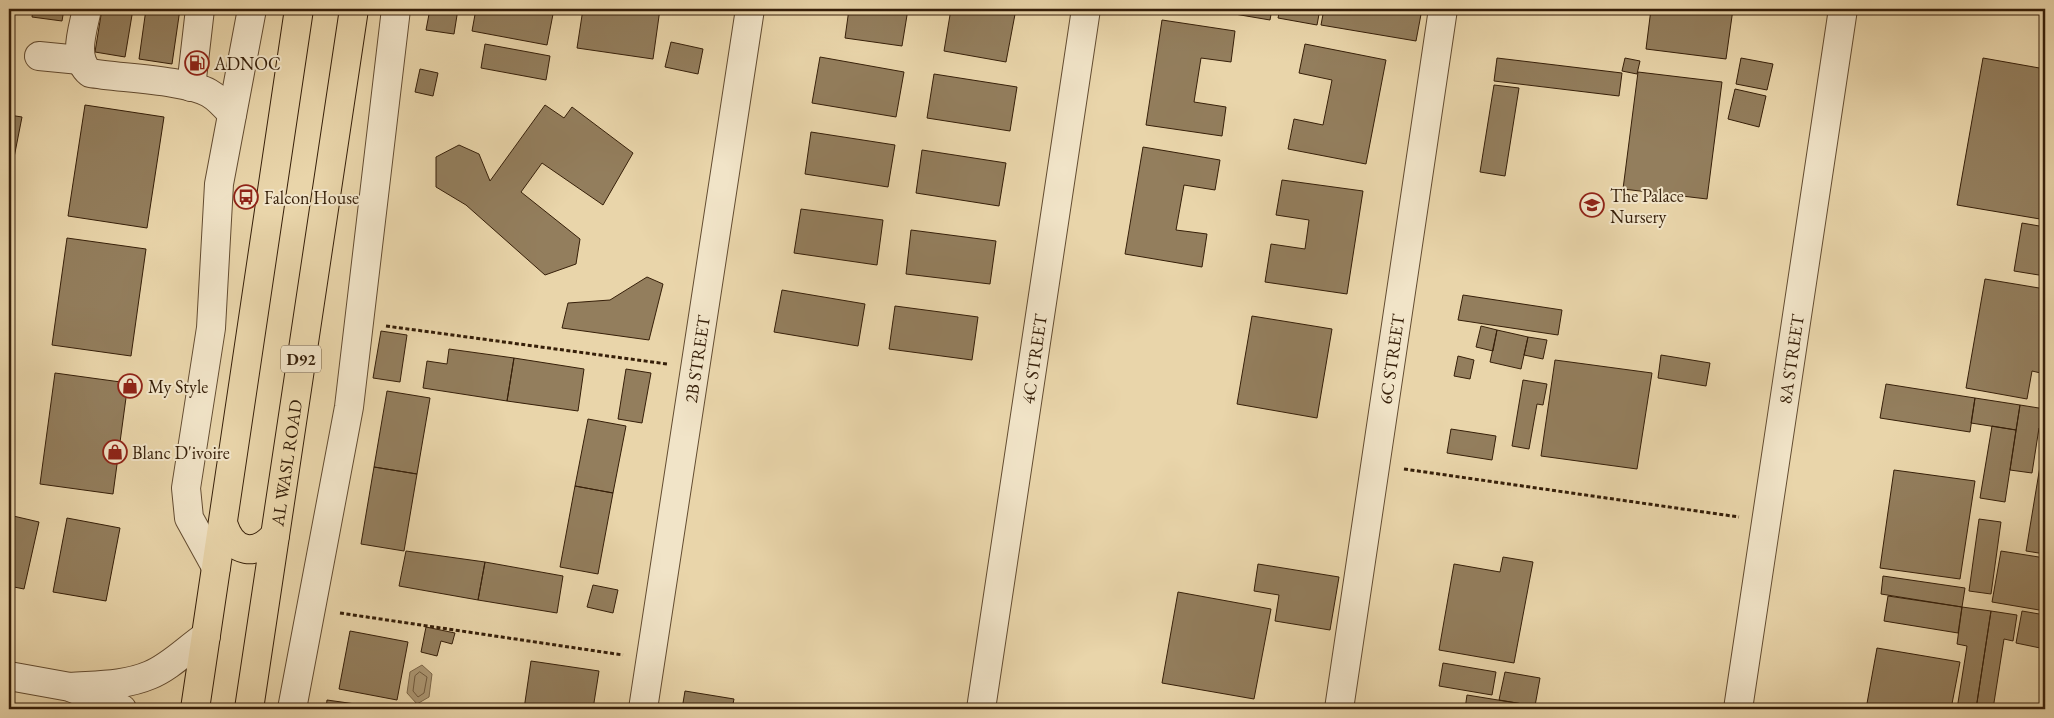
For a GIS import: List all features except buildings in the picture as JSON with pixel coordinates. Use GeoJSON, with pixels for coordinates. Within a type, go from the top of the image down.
{"type":"FeatureCollection","features":[{"type":"Feature","properties":{"kind":"main road"},"geometry":{"type":"LineString","coordinates":[[195,709],[224,526],[299,9]]}},
{"type":"Feature","properties":{"kind":"main road","name":"AL WASL ROAD"},"geometry":{"type":"LineString","coordinates":[[249,709],[354,9]]}},
{"type":"Feature","properties":{"kind":"main road"},"geometry":{"type":"LineString","coordinates":[[224,526],[228,537],[235,545],[246,549],[257,549],[267,544],[275,535]]}},
{"type":"Feature","properties":{"kind":"street"},"geometry":{"type":"LineString","coordinates":[[86,9],[80,60],[83,68],[90,73],[191,87],[208,92],[232,114]]}},
{"type":"Feature","properties":{"kind":"street"},"geometry":{"type":"LineString","coordinates":[[191,87],[200,9]]}},
{"type":"Feature","properties":{"kind":"street"},"geometry":{"type":"LineString","coordinates":[[216,567],[189,518],[186,488],[207,361],[219,184],[252,9]]}},
{"type":"Feature","properties":{"kind":"street"},"geometry":{"type":"LineString","coordinates":[[292,709],[349,407],[396,9]]}},
{"type":"Feature","properties":{"kind":"street","name":"2B STREET"},"geometry":{"type":"LineString","coordinates":[[643,709],[750,9]]}},
{"type":"Feature","properties":{"kind":"street","name":"4C STREET"},"geometry":{"type":"LineString","coordinates":[[982,709],[1086,9]]}},
{"type":"Feature","properties":{"kind":"street","name":"6C STREET"},"geometry":{"type":"LineString","coordinates":[[1340,709],[1443,9]]}},
{"type":"Feature","properties":{"kind":"street","name":"8A STREET"},"geometry":{"type":"LineString","coordinates":[[1738,709],[1843,9]]}},
{"type":"Feature","properties":{"kind":"street"},"geometry":{"type":"LineString","coordinates":[[39,56],[80,60]]}},
{"type":"Feature","properties":{"kind":"street"},"geometry":{"type":"LineString","coordinates":[[70,687],[132,682],[151,675],[206,636]]}},
{"type":"Feature","properties":{"kind":"street"},"geometry":{"type":"LineString","coordinates":[[9,676],[70,687],[122,709]]}},
{"type":"Feature","properties":{"kind":"path"},"geometry":{"type":"LineString","coordinates":[[359,322],[695,368]]}},
{"type":"Feature","properties":{"kind":"path"},"geometry":{"type":"LineString","coordinates":[[1376,465],[1744,517],[1767,518]]}},
{"type":"Feature","properties":{"kind":"path"},"geometry":{"type":"LineString","coordinates":[[312,608],[651,660]]}},
{"type":"Feature","properties":{"kind":"water"},"geometry":{"type":"Polygon","coordinates":[[[422,665],[432,674],[429,697],[417,704],[407,693],[410,672],[422,665]]]}},
{"type":"Feature","properties":{"kind":"place","name":"ADNOC"},"geometry":{"type":"Point","coordinates":[197,63]}},
{"type":"Feature","properties":{"kind":"place","name":"Falcon House"},"geometry":{"type":"Point","coordinates":[246,197]}},
{"type":"Feature","properties":{"kind":"place","name":"The Palace Nursery"},"geometry":{"type":"Point","coordinates":[1592,205]}},
{"type":"Feature","properties":{"kind":"place","name":"My Style"},"geometry":{"type":"Point","coordinates":[130,386]}},
{"type":"Feature","properties":{"kind":"place","name":"Blanc D'ivoire"},"geometry":{"type":"Point","coordinates":[115,452]}}]}
